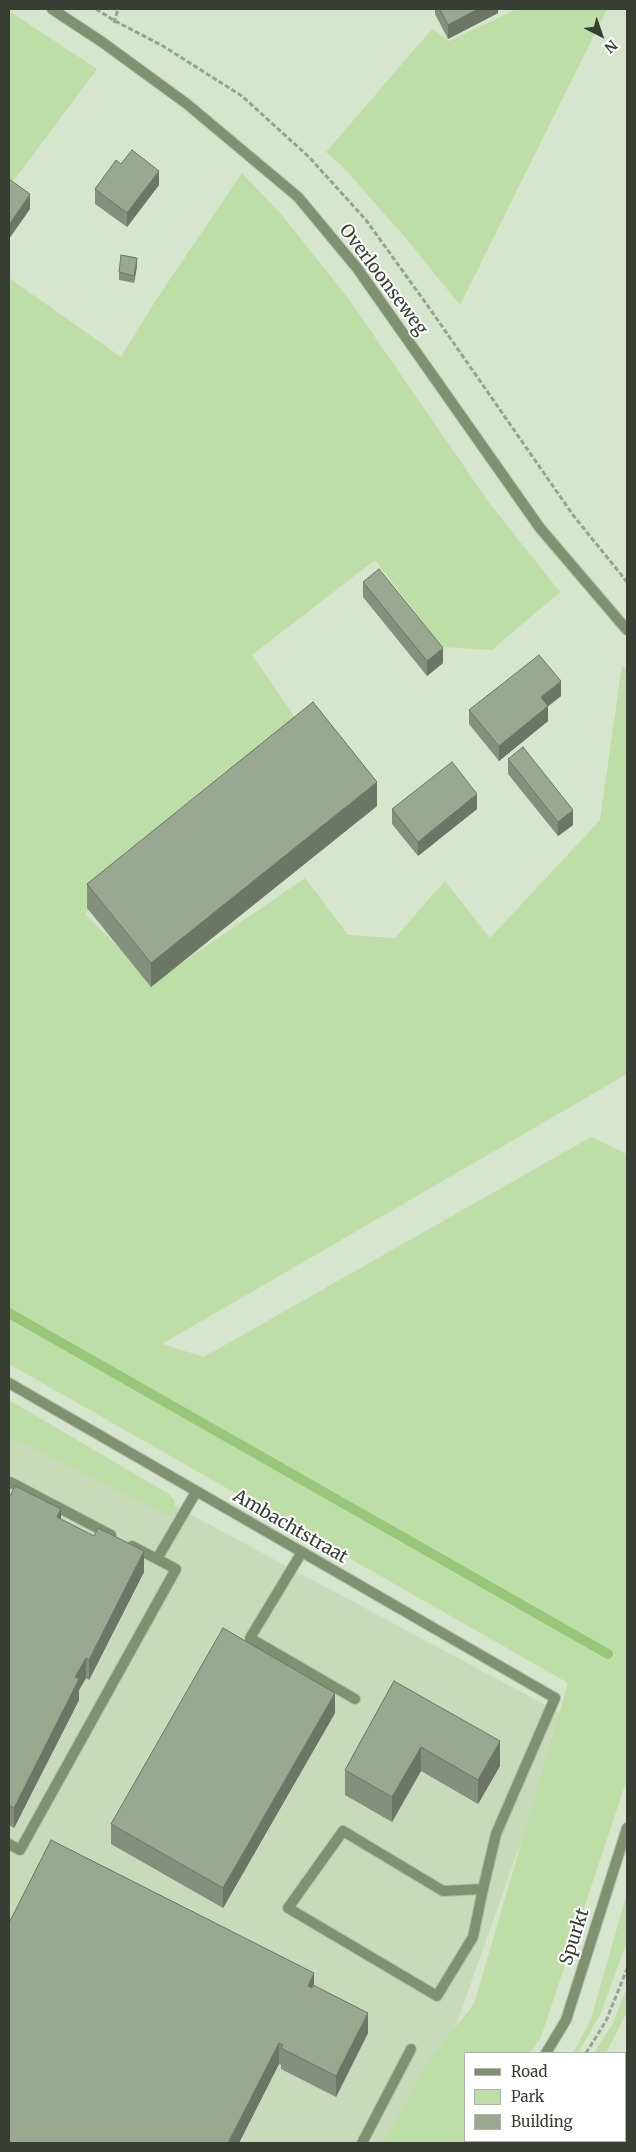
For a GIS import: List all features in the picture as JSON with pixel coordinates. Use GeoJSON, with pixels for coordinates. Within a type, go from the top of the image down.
{"type":"FeatureCollection","features":[{"type":"Feature","properties":{"kind":"street","name":"Overloonseweg"},"geometry":{"type":"LineString","coordinates":[[52,9],[102,42],[187,104],[298,197],[357,268],[540,528],[627,630]]}},
{"type":"Feature","properties":{"kind":"street","name":"Ambachtstraat"},"geometry":{"type":"LineString","coordinates":[[9,1383],[555,1698],[496,1834],[484,1889]]}},
{"type":"Feature","properties":{"kind":"street"},"geometry":{"type":"LineString","coordinates":[[9,1484],[10,1482],[176,1569],[20,1850],[9,1844]]}},
{"type":"Feature","properties":{"kind":"street"},"geometry":{"type":"LineString","coordinates":[[157,1559],[196,1492]]}},
{"type":"Feature","properties":{"kind":"street"},"geometry":{"type":"LineString","coordinates":[[302,1552],[250,1638],[355,1699]]}},
{"type":"Feature","properties":{"kind":"street","name":"Spurkt"},"geometry":{"type":"LineString","coordinates":[[547,2052],[566,2020],[627,1828]]}},
{"type":"Feature","properties":{"kind":"street"},"geometry":{"type":"LineString","coordinates":[[343,1831],[443,1891],[484,1889],[473,1937],[437,1996],[288,1908],[343,1831]]}},
{"type":"Feature","properties":{"kind":"street"},"geometry":{"type":"LineString","coordinates":[[362,2143],[411,2049]]}},
{"type":"Feature","properties":{"kind":"path"},"geometry":{"type":"LineString","coordinates":[[96,9],[115,21],[118,9]]}},
{"type":"Feature","properties":{"kind":"path"},"geometry":{"type":"LineString","coordinates":[[587,2052],[606,2021],[627,1969]]}},
{"type":"Feature","properties":{"kind":"shaded area"},"geometry":{"type":"Polygon","coordinates":[[[9,1417],[566,1716],[414,2143],[9,2143],[9,1417]]]}},
{"type":"Feature","properties":{"kind":"green space"},"geometry":{"type":"Polygon","coordinates":[[[517,9],[607,9],[460,305],[409,242],[344,168],[326,152],[432,29],[449,41],[517,9]]]}},
{"type":"Feature","properties":{"kind":"green space"},"geometry":{"type":"Polygon","coordinates":[[[9,11],[97,69],[9,187],[9,11]]]}},
{"type":"Feature","properties":{"kind":"green space"},"geometry":{"type":"Polygon","coordinates":[[[242,173],[281,214],[348,298],[490,504],[560,592],[492,650],[442,647],[375,560],[252,655],[303,729],[85,914],[154,982],[305,878],[348,935],[395,938],[445,881],[490,938],[600,820],[622,665],[627,671],[627,1074],[162,1344],[204,1357],[591,1137],[627,1154],[627,1779],[541,2037],[531,2052],[464,2052],[464,2142],[473,2143],[383,2143],[431,2057],[474,2004],[568,1683],[9,1364],[9,278],[121,357],[156,300],[242,173]]]}},
{"type":"Feature","properties":{"kind":"green space"},"geometry":{"type":"Polygon","coordinates":[[[9,1400],[169,1494],[175,1501],[174,1510],[169,1516],[9,1437],[9,1400]]]}},
{"type":"Feature","properties":{"kind":"green space"},"geometry":{"type":"Polygon","coordinates":[[[627,1893],[627,1941],[600,2015],[579,2052],[574,2052],[591,2019],[627,1893]]]}},
{"type":"Feature","properties":{"kind":"green space"},"geometry":{"type":"Polygon","coordinates":[[[627,1987],[627,2012],[607,2052],[595,2052],[613,2023],[627,1987]]]}},
{"type":"Feature","properties":{"kind":"building"},"geometry":{"type":"Polygon","coordinates":[[[440,9],[478,9],[448,25],[440,9]]]}},
{"type":"Feature","properties":{"kind":"building"},"geometry":{"type":"Polygon","coordinates":[[[132,150],[159,171],[127,213],[95,189],[116,160],[121,164],[132,150]]]}},
{"type":"Feature","properties":{"kind":"building"},"geometry":{"type":"Polygon","coordinates":[[[9,179],[30,194],[9,225],[9,179]]]}},
{"type":"Feature","properties":{"kind":"building"},"geometry":{"type":"Polygon","coordinates":[[[121,255],[137,258],[134,276],[119,272],[121,255]]]}},
{"type":"Feature","properties":{"kind":"building"},"geometry":{"type":"Polygon","coordinates":[[[379,569],[443,648],[427,661],[363,582],[379,569]]]}},
{"type":"Feature","properties":{"kind":"building"},"geometry":{"type":"Polygon","coordinates":[[[539,655],[561,681],[541,697],[548,706],[499,746],[469,710],[539,655]]]}},
{"type":"Feature","properties":{"kind":"building"},"geometry":{"type":"Polygon","coordinates":[[[313,702],[377,782],[151,963],[87,884],[313,702]]]}},
{"type":"Feature","properties":{"kind":"building"},"geometry":{"type":"Polygon","coordinates":[[[523,747],[573,810],[558,822],[508,759],[523,747]]]}},
{"type":"Feature","properties":{"kind":"building"},"geometry":{"type":"Polygon","coordinates":[[[452,762],[477,794],[418,842],[392,809],[452,762]]]}},
{"type":"Feature","properties":{"kind":"building"},"geometry":{"type":"Polygon","coordinates":[[[15,1486],[61,1509],[57,1517],[94,1536],[98,1528],[144,1551],[89,1660],[86,1658],[75,1677],[79,1679],[14,1808],[9,1805],[9,1498],[15,1486]]]}},
{"type":"Feature","properties":{"kind":"building"},"geometry":{"type":"Polygon","coordinates":[[[223,1628],[335,1693],[223,1888],[111,1824],[223,1628]]]}},
{"type":"Feature","properties":{"kind":"building"},"geometry":{"type":"Polygon","coordinates":[[[394,1681],[500,1741],[478,1780],[421,1747],[392,1797],[345,1770],[394,1681]]]}},
{"type":"Feature","properties":{"kind":"building"},"geometry":{"type":"Polygon","coordinates":[[[51,1840],[314,1973],[308,1986],[312,1988],[313,1985],[368,2013],[336,2076],[281,2048],[283,2045],[279,2043],[228,2143],[9,2143],[9,1923],[51,1840]]]}},
{"type":"Feature","properties":{"kind":"waterway"},"geometry":{"type":"LineString","coordinates":[[9,1313],[608,1654]]}}]}
